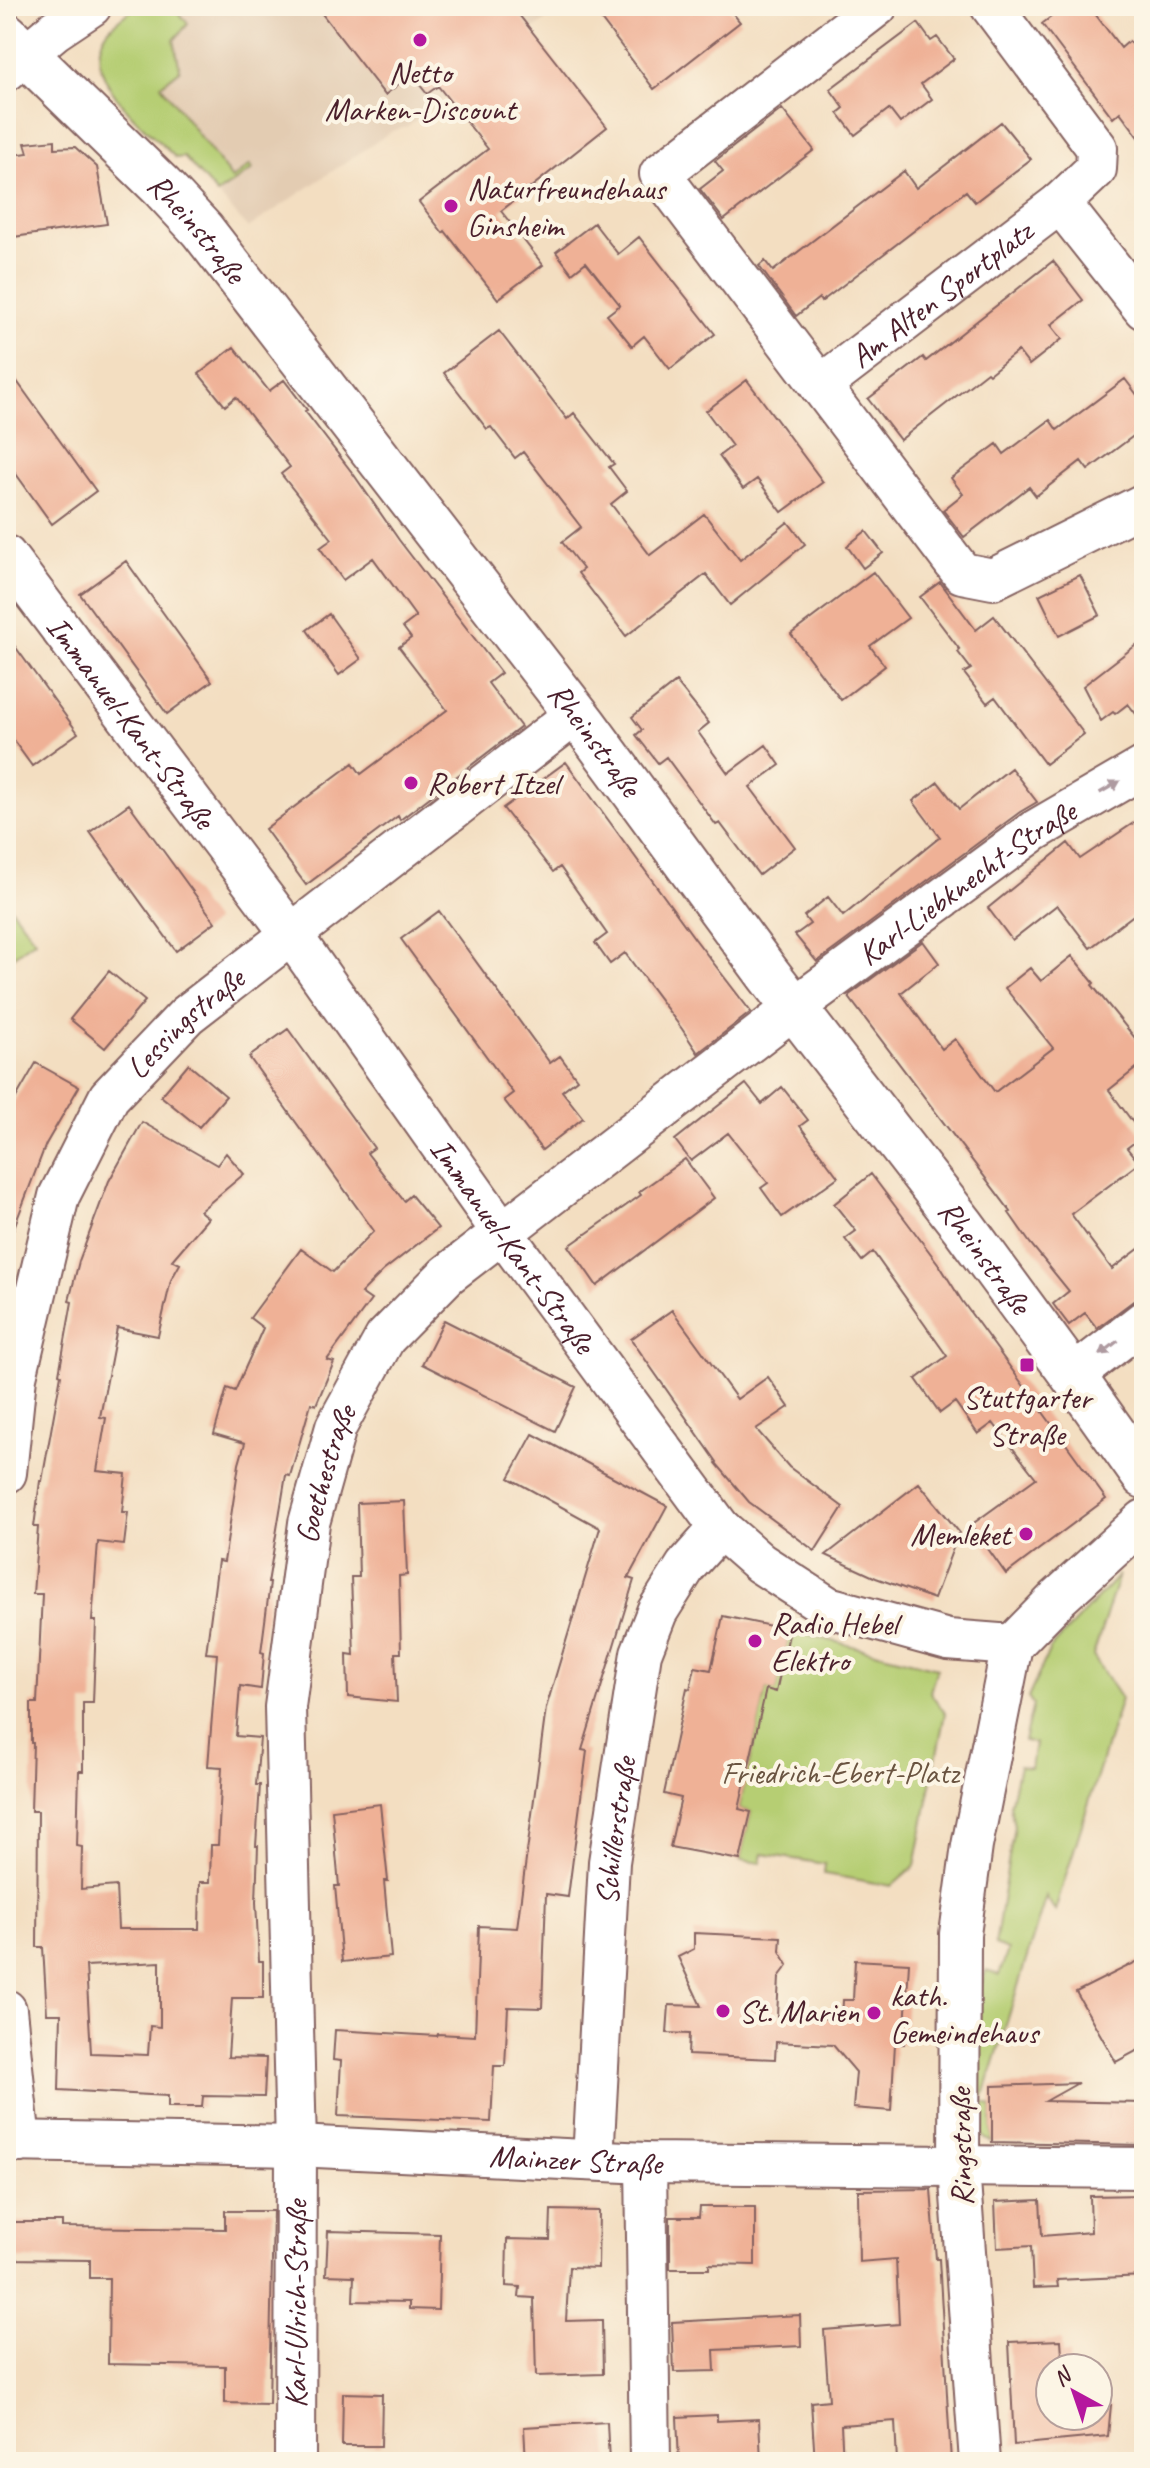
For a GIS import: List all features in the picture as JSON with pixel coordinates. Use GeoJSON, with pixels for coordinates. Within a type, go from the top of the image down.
{"type":"FeatureCollection","features":[{"type":"Feature","properties":{"kind":"main road","name":"Rheinstraße"},"geometry":{"type":"LineString","coordinates":[[12,53],[202,230],[576,714],[794,1008],[963,1226],[1144,1476]]}},
{"type":"Feature","properties":{"kind":"street"},"geometry":{"type":"LineString","coordinates":[[12,53],[91,6]]}},
{"type":"Feature","properties":{"kind":"street","name":"Am Alten Sportplatz"},"geometry":{"type":"LineString","coordinates":[[877,6],[660,174],[962,573],[993,579],[1144,504]]}},
{"type":"Feature","properties":{"kind":"street","name":"Am Alten Sportplatz"},"geometry":{"type":"LineString","coordinates":[[820,386],[1060,203],[1096,169],[1097,148],[991,6]]}},
{"type":"Feature","properties":{"kind":"street","name":"Am Alten Sportplatz"},"geometry":{"type":"LineString","coordinates":[[1060,203],[1144,309]]}},
{"type":"Feature","properties":{"kind":"street","name":"Immanuel-Kant-Straße"},"geometry":{"type":"LineString","coordinates":[[6,556],[291,934],[502,1232],[720,1528],[760,1563],[828,1607],[948,1640],[1012,1645]]}},
{"type":"Feature","properties":{"kind":"street","name":"Lessingstraße"},"geometry":{"type":"LineString","coordinates":[[6,1473],[16,1377],[59,1196],[109,1097],[187,1015],[576,714]]}},
{"type":"Feature","properties":{"kind":"street","name":"Karl-Liebknecht-Straße"},"geometry":{"type":"LineString","coordinates":[[794,1008],[1034,831],[1144,767]]}},
{"type":"Feature","properties":{"kind":"street","name":"Goethestraße"},"geometry":{"type":"LineString","coordinates":[[296,2146],[285,1707],[309,1523],[336,1427],[385,1338],[447,1275],[794,1008]]}},
{"type":"Feature","properties":{"kind":"street"},"geometry":{"type":"LineString","coordinates":[[1073,1376],[1144,1321]]}},
{"type":"Feature","properties":{"kind":"street"},"geometry":{"type":"LineString","coordinates":[[1012,1645],[1058,1598],[1144,1520]]}},
{"type":"Feature","properties":{"kind":"street","name":"Schillerstraße"},"geometry":{"type":"LineString","coordinates":[[593,2160],[609,1862],[641,1653],[657,1612],[686,1566],[720,1528]]}},
{"type":"Feature","properties":{"kind":"street","name":"Ringstraße"},"geometry":{"type":"LineString","coordinates":[[980,2462],[959,2167],[960,1934],[972,1846],[1012,1645]]}},
{"type":"Feature","properties":{"kind":"street"},"geometry":{"type":"LineString","coordinates":[[6,2010],[13,2142]]}},
{"type":"Feature","properties":{"kind":"street","name":"Mainzer Straße"},"geometry":{"type":"LineString","coordinates":[[13,2142],[296,2146],[646,2163],[1144,2168]]}},
{"type":"Feature","properties":{"kind":"street","name":"Karl-Ulrich-Straße"},"geometry":{"type":"LineString","coordinates":[[295,2462],[296,2146]]}},
{"type":"Feature","properties":{"kind":"street"},"geometry":{"type":"LineString","coordinates":[[646,2163],[650,2462]]}},
{"type":"Feature","properties":{"kind":"shaded area"},"geometry":{"type":"Polygon","coordinates":[[[137,6],[564,6],[407,127],[392,131],[248,228],[184,157],[176,158],[110,91],[99,67],[100,46],[108,30],[137,6]]]}},
{"type":"Feature","properties":{"kind":"green space"},"geometry":{"type":"Polygon","coordinates":[[[137,6],[174,6],[188,24],[174,40],[180,70],[161,85],[232,179],[250,165],[253,169],[217,194],[184,157],[176,158],[133,117],[107,83],[100,65],[100,47],[108,30],[137,6]]]}},
{"type":"Feature","properties":{"kind":"green space"},"geometry":{"type":"Polygon","coordinates":[[[6,902],[35,940],[6,962],[6,902]]]}},
{"type":"Feature","properties":{"kind":"green space"},"geometry":{"type":"Polygon","coordinates":[[[1119,1575],[1093,1656],[1121,1699],[1055,1911],[1046,1896],[982,2102],[992,2106],[992,2142],[980,2133],[975,2119],[980,1987],[986,1971],[999,1975],[1008,1950],[995,1945],[1014,1826],[1010,1805],[1019,1766],[1031,1768],[1035,1743],[1024,1741],[1033,1705],[1028,1698],[1050,1649],[1119,1575]]]}},
{"type":"Feature","properties":{"kind":"green space","name":"Friedrich-Ebert-Platz"},"geometry":{"type":"Polygon","coordinates":[[[790,1630],[937,1668],[930,1692],[945,1713],[915,1866],[892,1886],[824,1874],[825,1864],[763,1854],[761,1863],[740,1860],[751,1812],[739,1809],[766,1689],[776,1691],[790,1630]]]}},
{"type":"Feature","properties":{"kind":"building"},"geometry":{"type":"Polygon","coordinates":[[[316,6],[512,6],[607,127],[501,211],[543,265],[498,299],[419,202],[488,149],[438,86],[427,94],[411,74],[385,95],[316,6]]]}},
{"type":"Feature","properties":{"kind":"building"},"geometry":{"type":"Polygon","coordinates":[[[591,6],[727,6],[740,22],[654,89],[591,6]]]}},
{"type":"Feature","properties":{"kind":"building"},"geometry":{"type":"Polygon","coordinates":[[[1065,6],[1089,6],[1121,48],[1129,41],[1144,59],[1144,144],[1120,112],[1113,118],[1042,24],[1065,6]]]}},
{"type":"Feature","properties":{"kind":"building"},"geometry":{"type":"Polygon","coordinates":[[[918,23],[931,41],[937,37],[954,59],[921,84],[932,99],[900,123],[889,109],[855,135],[838,113],[844,108],[830,89],[918,23]]]}},
{"type":"Feature","properties":{"kind":"building"},"geometry":{"type":"Polygon","coordinates":[[[782,109],[814,150],[724,220],[700,189],[723,171],[715,161],[782,109]]]}},
{"type":"Feature","properties":{"kind":"building"},"geometry":{"type":"Polygon","coordinates":[[[1001,122],[1031,159],[975,202],[966,191],[821,302],[819,298],[796,316],[759,266],[765,261],[773,271],[904,171],[916,188],[1001,122]]]}},
{"type":"Feature","properties":{"kind":"building"},"geometry":{"type":"Polygon","coordinates":[[[55,140],[55,148],[75,147],[97,167],[107,224],[6,238],[6,156],[28,153],[25,143],[55,140]]]}},
{"type":"Feature","properties":{"kind":"building"},"geometry":{"type":"Polygon","coordinates":[[[594,223],[618,254],[639,237],[715,334],[670,369],[644,336],[632,346],[607,315],[620,305],[586,262],[572,273],[556,252],[594,223]]]}},
{"type":"Feature","properties":{"kind":"building"},"geometry":{"type":"Polygon","coordinates":[[[1053,261],[1083,300],[1051,325],[1062,339],[1029,365],[1018,351],[900,440],[868,399],[923,357],[926,361],[1053,261]]]}},
{"type":"Feature","properties":{"kind":"building"},"geometry":{"type":"Polygon","coordinates":[[[499,331],[567,419],[574,413],[614,464],[609,467],[627,491],[611,504],[650,555],[704,514],[740,560],[788,522],[805,544],[730,605],[706,574],[626,636],[578,573],[583,569],[562,542],[581,527],[523,452],[515,458],[491,427],[487,429],[444,373],[499,331]]]}},
{"type":"Feature","properties":{"kind":"building"},"geometry":{"type":"Polygon","coordinates":[[[234,347],[269,391],[284,380],[307,410],[399,540],[501,673],[488,683],[521,727],[400,820],[398,816],[306,885],[265,829],[353,763],[361,774],[447,710],[399,647],[411,638],[403,627],[416,617],[373,558],[343,580],[320,548],[332,539],[281,474],[290,467],[236,397],[225,406],[199,374],[234,347]]]}},
{"type":"Feature","properties":{"kind":"building"},"geometry":{"type":"Polygon","coordinates":[[[6,366],[96,491],[52,524],[6,460],[6,366]]]}},
{"type":"Feature","properties":{"kind":"building"},"geometry":{"type":"Polygon","coordinates":[[[1125,379],[1144,404],[1144,428],[1088,470],[1081,461],[1036,496],[1029,487],[964,537],[943,510],[963,494],[951,478],[997,444],[1004,454],[1050,420],[1057,430],[1125,379]]]}},
{"type":"Feature","properties":{"kind":"building"},"geometry":{"type":"Polygon","coordinates":[[[747,380],[823,482],[782,512],[757,479],[743,489],[719,456],[732,446],[706,411],[747,380]]]}},
{"type":"Feature","properties":{"kind":"building"},"geometry":{"type":"Polygon","coordinates":[[[866,531],[883,553],[863,568],[847,546],[866,531]]]}},
{"type":"Feature","properties":{"kind":"building"},"geometry":{"type":"Polygon","coordinates":[[[126,561],[212,681],[167,714],[80,594],[126,561]]]}},
{"type":"Feature","properties":{"kind":"building"},"geometry":{"type":"Polygon","coordinates":[[[873,572],[908,618],[870,646],[885,666],[841,700],[791,634],[873,572]]]}},
{"type":"Feature","properties":{"kind":"building"},"geometry":{"type":"Polygon","coordinates":[[[1080,575],[1100,615],[1059,636],[1039,595],[1080,575]]]}},
{"type":"Feature","properties":{"kind":"building"},"geometry":{"type":"Polygon","coordinates":[[[940,582],[976,630],[994,616],[1084,734],[1045,764],[995,697],[987,703],[964,673],[971,669],[920,597],[940,582]]]}},
{"type":"Feature","properties":{"kind":"building"},"geometry":{"type":"Polygon","coordinates":[[[329,614],[361,659],[339,675],[307,630],[329,614]]]}},
{"type":"Feature","properties":{"kind":"building"},"geometry":{"type":"Polygon","coordinates":[[[6,634],[78,733],[32,766],[6,730],[6,634]]]}},
{"type":"Feature","properties":{"kind":"building"},"geometry":{"type":"Polygon","coordinates":[[[1144,639],[1144,724],[1128,704],[1101,721],[1083,686],[1144,639]]]}},
{"type":"Feature","properties":{"kind":"building"},"geometry":{"type":"Polygon","coordinates":[[[676,682],[709,723],[698,732],[728,773],[766,745],[780,765],[750,787],[795,847],[759,875],[720,823],[716,825],[666,757],[658,763],[636,735],[642,730],[632,717],[676,682]]]}},
{"type":"Feature","properties":{"kind":"building"},"geometry":{"type":"Polygon","coordinates":[[[566,762],[751,1012],[698,1053],[625,953],[610,964],[595,943],[607,934],[560,867],[553,872],[503,808],[566,762]]]}},
{"type":"Feature","properties":{"kind":"building"},"geometry":{"type":"Polygon","coordinates":[[[1011,768],[1037,802],[817,962],[795,935],[810,924],[804,916],[828,897],[843,916],[940,837],[913,801],[938,782],[959,809],[1011,768]]]}},
{"type":"Feature","properties":{"kind":"building"},"geometry":{"type":"Polygon","coordinates":[[[129,804],[215,922],[176,951],[90,832],[129,804]]]}},
{"type":"Feature","properties":{"kind":"building"},"geometry":{"type":"Polygon","coordinates":[[[1144,816],[1144,907],[1090,948],[1057,905],[1012,940],[988,908],[1068,843],[1080,859],[1144,816]]]}},
{"type":"Feature","properties":{"kind":"building"},"geometry":{"type":"Polygon","coordinates":[[[439,911],[550,1063],[560,1056],[577,1079],[562,1091],[583,1118],[542,1150],[504,1100],[513,1093],[401,939],[439,911]]]}},
{"type":"Feature","properties":{"kind":"building"},"geometry":{"type":"Polygon","coordinates":[[[923,941],[939,963],[901,993],[942,1049],[955,1039],[995,1092],[1053,1048],[1005,988],[1030,968],[1041,981],[1072,956],[1144,1049],[1144,1062],[1109,1090],[1143,1136],[1127,1148],[1139,1163],[1071,1214],[1112,1269],[1144,1245],[1144,1293],[1097,1328],[1085,1313],[1069,1325],[1053,1304],[1069,1291],[1030,1243],[1011,1212],[848,996],[923,941]]]}},
{"type":"Feature","properties":{"kind":"building"},"geometry":{"type":"Polygon","coordinates":[[[109,971],[145,1001],[105,1048],[70,1019],[109,971]]]}},
{"type":"Feature","properties":{"kind":"building"},"geometry":{"type":"Polygon","coordinates":[[[288,1029],[374,1148],[367,1153],[404,1201],[411,1195],[438,1228],[383,1271],[361,1293],[371,1300],[327,1360],[334,1362],[316,1405],[311,1403],[290,1476],[286,1475],[268,1583],[261,1652],[264,1653],[261,1689],[240,1686],[236,1736],[260,1738],[256,1785],[260,1785],[256,1902],[259,1961],[263,1961],[263,1998],[232,1998],[228,2057],[266,2058],[264,2097],[203,2096],[202,2107],[168,2107],[168,2096],[59,2090],[61,2014],[47,2014],[43,1947],[37,1947],[38,1811],[31,1811],[31,1703],[37,1703],[42,1594],[33,1594],[38,1527],[34,1527],[61,1375],[72,1302],[69,1301],[79,1261],[109,1181],[142,1122],[217,1165],[226,1153],[244,1174],[200,1211],[208,1218],[172,1260],[180,1264],[171,1280],[158,1336],[117,1328],[100,1417],[106,1418],[97,1471],[126,1474],[122,1512],[128,1512],[124,1545],[98,1542],[92,1621],[96,1621],[93,1703],[83,1703],[83,1771],[79,1771],[77,1846],[82,1847],[81,1889],[116,1886],[118,1929],[199,1929],[200,1882],[210,1882],[211,1845],[218,1845],[222,1767],[208,1766],[217,1654],[206,1653],[218,1561],[224,1562],[245,1443],[214,1434],[227,1388],[235,1391],[263,1328],[250,1318],[301,1249],[333,1272],[374,1231],[249,1057],[288,1029]],[[160,1962],[86,1966],[91,2053],[148,2055],[150,2026],[160,2027],[160,1962]]]}},
{"type":"Feature","properties":{"kind":"building"},"geometry":{"type":"Polygon","coordinates":[[[36,1063],[79,1087],[46,1144],[6,1243],[6,1115],[36,1063]]]}},
{"type":"Feature","properties":{"kind":"building"},"geometry":{"type":"Polygon","coordinates":[[[188,1064],[226,1096],[199,1127],[161,1096],[188,1064]]]}},
{"type":"Feature","properties":{"kind":"building"},"geometry":{"type":"Polygon","coordinates":[[[746,1084],[762,1104],[782,1087],[808,1120],[800,1126],[838,1177],[782,1217],[761,1188],[768,1183],[728,1133],[691,1161],[675,1140],[746,1084]]]}},
{"type":"Feature","properties":{"kind":"building"},"geometry":{"type":"Polygon","coordinates":[[[685,1159],[714,1198],[597,1286],[569,1246],[685,1159]]]}},
{"type":"Feature","properties":{"kind":"building"},"geometry":{"type":"Polygon","coordinates":[[[871,1174],[1106,1499],[1006,1574],[971,1525],[1036,1478],[993,1423],[978,1434],[955,1402],[940,1413],[916,1379],[947,1356],[873,1252],[862,1261],[845,1239],[856,1231],[834,1204],[871,1174]]]}},
{"type":"Feature","properties":{"kind":"building"},"geometry":{"type":"Polygon","coordinates":[[[672,1310],[737,1399],[768,1377],[789,1407],[756,1429],[789,1467],[843,1507],[815,1551],[749,1502],[716,1463],[631,1339],[672,1310]]]}},
{"type":"Feature","properties":{"kind":"building"},"geometry":{"type":"Polygon","coordinates":[[[444,1320],[576,1387],[555,1431],[422,1364],[444,1320]]]}},
{"type":"Feature","properties":{"kind":"building"},"geometry":{"type":"Polygon","coordinates":[[[533,1434],[667,1506],[628,1578],[634,1580],[582,1750],[587,1751],[568,1897],[546,1894],[542,2008],[508,2007],[505,2066],[494,2066],[491,2122],[338,2116],[341,2061],[333,2060],[335,2030],[475,2036],[479,1926],[517,1928],[546,1708],[600,1528],[509,1478],[533,1434]]]}},
{"type":"Feature","properties":{"kind":"building"},"geometry":{"type":"Polygon","coordinates":[[[919,1483],[959,1532],[934,1599],[876,1578],[826,1555],[919,1483]]]}},
{"type":"Feature","properties":{"kind":"building"},"geometry":{"type":"Polygon","coordinates":[[[404,1501],[407,1575],[399,1576],[401,1653],[395,1653],[397,1702],[348,1697],[347,1654],[354,1655],[351,1577],[359,1577],[357,1503],[404,1501]]]}},
{"type":"Feature","properties":{"kind":"building"},"geometry":{"type":"Polygon","coordinates":[[[723,1616],[790,1630],[776,1692],[766,1689],[739,1809],[751,1812],[740,1860],[670,1847],[681,1798],[664,1794],[687,1688],[690,1689],[695,1667],[711,1670],[723,1616]]]}},
{"type":"Feature","properties":{"kind":"building"},"geometry":{"type":"Polygon","coordinates":[[[380,1804],[388,1881],[384,1881],[391,1957],[342,1962],[332,1810],[380,1804]]]}},
{"type":"Feature","properties":{"kind":"building"},"geometry":{"type":"Polygon","coordinates":[[[694,1933],[781,1937],[780,1951],[788,1965],[779,1977],[777,2016],[842,2019],[843,2000],[853,2000],[855,1960],[909,1963],[904,2044],[895,2044],[891,2111],[853,2108],[856,2072],[833,2045],[776,2042],[775,2059],[688,2055],[689,2034],[667,2033],[669,2005],[701,2006],[678,1957],[694,1949],[694,1933]]]}},
{"type":"Feature","properties":{"kind":"building"},"geometry":{"type":"Polygon","coordinates":[[[1144,1958],[1144,2047],[1116,2062],[1076,1992],[1144,1958]]]}},
{"type":"Feature","properties":{"kind":"building"},"geometry":{"type":"Polygon","coordinates":[[[1078,2083],[1046,2101],[1144,2103],[1144,2145],[992,2142],[992,2086],[1078,2083]]]}},
{"type":"Feature","properties":{"kind":"building"},"geometry":{"type":"Polygon","coordinates":[[[931,2189],[936,2259],[939,2259],[951,2462],[897,2462],[895,2421],[841,2425],[843,2462],[815,2462],[811,2402],[829,2400],[824,2330],[899,2324],[896,2259],[859,2262],[858,2190],[931,2189]]]}},
{"type":"Feature","properties":{"kind":"building"},"geometry":{"type":"Polygon","coordinates":[[[1144,2195],[1144,2276],[1057,2280],[1058,2287],[1033,2288],[1031,2246],[997,2248],[995,2202],[1040,2200],[1042,2236],[1091,2232],[1090,2196],[1144,2195]]]}},
{"type":"Feature","properties":{"kind":"building"},"geometry":{"type":"Polygon","coordinates":[[[700,2207],[755,2207],[755,2265],[709,2264],[709,2269],[670,2269],[670,2217],[699,2217],[700,2207]]]}},
{"type":"Feature","properties":{"kind":"building"},"geometry":{"type":"Polygon","coordinates":[[[551,2210],[599,2211],[598,2268],[569,2267],[566,2321],[602,2320],[603,2374],[536,2376],[534,2298],[519,2297],[520,2287],[506,2286],[507,2239],[550,2240],[551,2210]]]}},
{"type":"Feature","properties":{"kind":"building"},"geometry":{"type":"Polygon","coordinates":[[[225,2211],[273,2211],[269,2404],[225,2403],[225,2366],[108,2364],[109,2278],[90,2278],[90,2260],[6,2259],[6,2222],[62,2222],[62,2227],[225,2229],[225,2211]]]}},
{"type":"Feature","properties":{"kind":"building"},"geometry":{"type":"Polygon","coordinates":[[[328,2231],[440,2234],[438,2310],[409,2309],[409,2302],[353,2301],[354,2276],[326,2275],[328,2231]]]}},
{"type":"Feature","properties":{"kind":"building"},"geometry":{"type":"Polygon","coordinates":[[[800,2315],[801,2346],[714,2350],[715,2371],[674,2372],[672,2322],[800,2315]]]}},
{"type":"Feature","properties":{"kind":"building"},"geometry":{"type":"Polygon","coordinates":[[[1061,2340],[1062,2352],[1034,2352],[1034,2432],[1108,2432],[1108,2436],[1014,2445],[1009,2342],[1061,2340]]]}},
{"type":"Feature","properties":{"kind":"building"},"geometry":{"type":"Polygon","coordinates":[[[343,2393],[382,2394],[381,2446],[342,2446],[343,2393]]]}},
{"type":"Feature","properties":{"kind":"building"},"geometry":{"type":"Polygon","coordinates":[[[717,2415],[717,2421],[759,2419],[761,2462],[679,2462],[677,2417],[717,2415]]]}},
{"type":"Feature","properties":{"kind":"building"},"geometry":{"type":"Polygon","coordinates":[[[607,2422],[609,2462],[526,2462],[524,2427],[607,2422]]]}},
{"type":"Feature","properties":{"kind":"place","name":"Netto Marken-Discount"},"geometry":{"type":"Point","coordinates":[420,40]}},
{"type":"Feature","properties":{"kind":"place","name":"Naturfreundehaus Ginsheim"},"geometry":{"type":"Point","coordinates":[451,206]}},
{"type":"Feature","properties":{"kind":"place","name":"Robert Itzel"},"geometry":{"type":"Point","coordinates":[411,783]}},
{"type":"Feature","properties":{"kind":"place","name":"Stuttgarter Straße"},"geometry":{"type":"Point","coordinates":[1027,1365]}},
{"type":"Feature","properties":{"kind":"place","name":"Memleket"},"geometry":{"type":"Point","coordinates":[1026,1534]}},
{"type":"Feature","properties":{"kind":"place","name":"Radio Hebel Elektro"},"geometry":{"type":"Point","coordinates":[755,1641]}},
{"type":"Feature","properties":{"kind":"place","name":"St. Marien"},"geometry":{"type":"Point","coordinates":[723,2011]}},
{"type":"Feature","properties":{"kind":"place","name":"kath. Gemeindehaus"},"geometry":{"type":"Point","coordinates":[874,2013]}}]}
